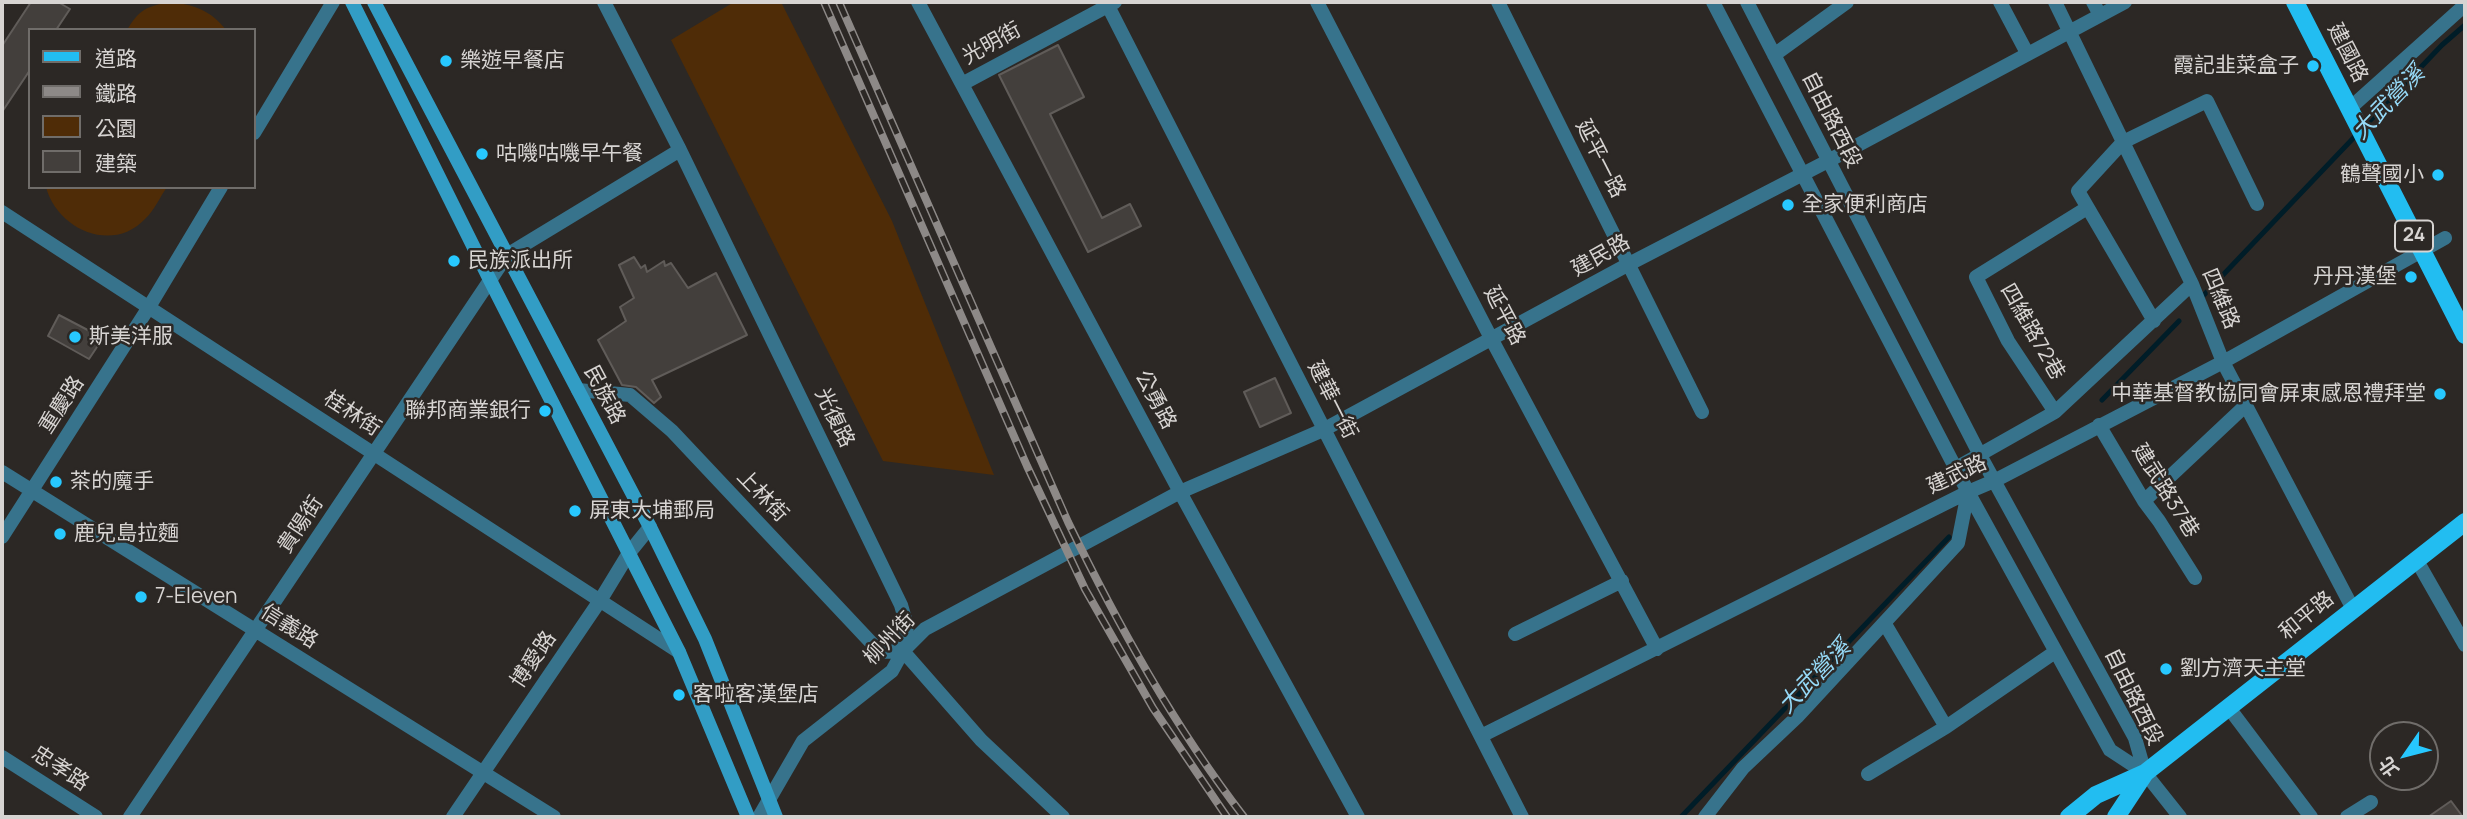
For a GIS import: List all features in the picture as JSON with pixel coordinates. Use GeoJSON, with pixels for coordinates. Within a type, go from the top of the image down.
{"type":"FeatureCollection","features":[{"type":"Feature","properties":{"kind":"main road","name":"建國路"},"geometry":{"type":"LineString","coordinates":[[2295,2],[2465,335]]}},
{"type":"Feature","properties":{"kind":"main road","name":"和平路"},"geometry":{"type":"LineString","coordinates":[[2069,817],[2096,795],[2145,773],[2465,522]]}},
{"type":"Feature","properties":{"kind":"main road","name":"和平路"},"geometry":{"type":"LineString","coordinates":[[2116,817],[2145,773]]}},
{"type":"Feature","properties":{"kind":"street"},"geometry":{"type":"LineString","coordinates":[[256,131],[333,2]]}},
{"type":"Feature","properties":{"kind":"street"},"geometry":{"type":"LineString","coordinates":[[352,2],[489,280],[680,652],[748,817]]}},
{"type":"Feature","properties":{"kind":"street","name":"民族路"},"geometry":{"type":"LineString","coordinates":[[374,2],[650,527],[705,639],[776,817]]}},
{"type":"Feature","properties":{"kind":"street","name":"光復路"},"geometry":{"type":"LineString","coordinates":[[604,2],[680,150],[901,605],[907,626],[903,651]]}},
{"type":"Feature","properties":{"kind":"street","name":"公勇路"},"geometry":{"type":"LineString","coordinates":[[918,2],[1180,492],[1358,817]]}},
{"type":"Feature","properties":{"kind":"street","name":"延平路"},"geometry":{"type":"LineString","coordinates":[[1317,2],[1492,340],[1657,649]]}},
{"type":"Feature","properties":{"kind":"street","name":"延平一路"},"geometry":{"type":"LineString","coordinates":[[1498,2],[1702,412]]}},
{"type":"Feature","properties":{"kind":"street","name":"自由路西段"},"geometry":{"type":"LineString","coordinates":[[1713,2],[1968,492],[2055,652],[2110,750],[2145,773]]}},
{"type":"Feature","properties":{"kind":"street","name":"自由路西段"},"geometry":{"type":"LineString","coordinates":[[1747,2],[1980,456],[2135,738],[2145,773]]}},
{"type":"Feature","properties":{"kind":"street"},"geometry":{"type":"LineString","coordinates":[[1774,55],[1847,2]]}},
{"type":"Feature","properties":{"kind":"street"},"geometry":{"type":"LineString","coordinates":[[2000,2],[2027,53]]}},
{"type":"Feature","properties":{"kind":"street","name":"四維路"},"geometry":{"type":"LineString","coordinates":[[2054,2],[2197,295],[2223,362],[2353,609]]}},
{"type":"Feature","properties":{"kind":"street","name":"建民路"},"geometry":{"type":"LineString","coordinates":[[1093,539],[1180,492],[1323,430],[2070,30],[2096,8],[2125,2]]}},
{"type":"Feature","properties":{"kind":"street","name":"光明街"},"geometry":{"type":"LineString","coordinates":[[962,84],[1111,3]]}},
{"type":"Feature","properties":{"kind":"street","name":"建華一街"},"geometry":{"type":"LineString","coordinates":[[1111,3],[1323,430],[1522,817]]}},
{"type":"Feature","properties":{"kind":"street"},"geometry":{"type":"LineString","coordinates":[[2357,124],[2465,5]]}},
{"type":"Feature","properties":{"kind":"street"},"geometry":{"type":"LineString","coordinates":[[2154,321],[2078,191],[2123,142],[2207,101],[2257,204]]}},
{"type":"Feature","properties":{"kind":"street"},"geometry":{"type":"LineString","coordinates":[[507,255],[680,150]]}},
{"type":"Feature","properties":{"kind":"street","name":"重慶路"},"geometry":{"type":"LineString","coordinates":[[2,537],[149,307],[220,189]]}},
{"type":"Feature","properties":{"kind":"street","name":"四維路72巷"},"geometry":{"type":"LineString","coordinates":[[2055,412],[2008,341],[1976,277],[2087,208]]}},
{"type":"Feature","properties":{"kind":"street","name":"桂林街"},"geometry":{"type":"LineString","coordinates":[[2,212],[680,652]]}},
{"type":"Feature","properties":{"kind":"street","name":"建武路"},"geometry":{"type":"LineString","coordinates":[[1481,736],[1994,481],[2223,362],[2445,238]]}},
{"type":"Feature","properties":{"kind":"street","name":"貴陽街"},"geometry":{"type":"LineString","coordinates":[[130,817],[507,255]]}},
{"type":"Feature","properties":{"kind":"street"},"geometry":{"type":"LineString","coordinates":[[1956,468],[2055,412],[2154,321],[2197,295]]}},
{"type":"Feature","properties":{"kind":"street","name":"上林街"},"geometry":{"type":"LineString","coordinates":[[578,390],[630,395],[672,431],[880,652],[903,651]]}},
{"type":"Feature","properties":{"kind":"street"},"geometry":{"type":"LineString","coordinates":[[2144,501],[2245,406]]}},
{"type":"Feature","properties":{"kind":"street","name":"建武路37巷"},"geometry":{"type":"LineString","coordinates":[[2099,425],[2144,501],[2195,578]]}},
{"type":"Feature","properties":{"kind":"street","name":"信義路"},"geometry":{"type":"LineString","coordinates":[[2,471],[554,817]]}},
{"type":"Feature","properties":{"kind":"street"},"geometry":{"type":"LineString","coordinates":[[1705,817],[1743,768],[1797,717],[1958,542],[1968,492]]}},
{"type":"Feature","properties":{"kind":"street","name":"博愛路"},"geometry":{"type":"LineString","coordinates":[[453,817],[601,599],[629,553],[650,527]]}},
{"type":"Feature","properties":{"kind":"street","name":"柳州街"},"geometry":{"type":"LineString","coordinates":[[759,817],[803,741],[892,671],[903,651],[925,629],[1093,539]]}},
{"type":"Feature","properties":{"kind":"street"},"geometry":{"type":"LineString","coordinates":[[2416,559],[2465,645]]}},
{"type":"Feature","properties":{"kind":"street"},"geometry":{"type":"LineString","coordinates":[[1515,634],[1622,581]]}},
{"type":"Feature","properties":{"kind":"street"},"geometry":{"type":"LineString","coordinates":[[1885,624],[1946,727]]}},
{"type":"Feature","properties":{"kind":"street"},"geometry":{"type":"LineString","coordinates":[[903,651],[981,740],[1063,817]]}},
{"type":"Feature","properties":{"kind":"street"},"geometry":{"type":"LineString","coordinates":[[1868,774],[1946,727],[2055,652]]}},
{"type":"Feature","properties":{"kind":"street"},"geometry":{"type":"LineString","coordinates":[[2229,708],[2311,817]]}},
{"type":"Feature","properties":{"kind":"street","name":"忠孝路"},"geometry":{"type":"LineString","coordinates":[[2,757],[96,817]]}},
{"type":"Feature","properties":{"kind":"street"},"geometry":{"type":"LineString","coordinates":[[2145,773],[2180,817]]}},
{"type":"Feature","properties":{"kind":"street"},"geometry":{"type":"LineString","coordinates":[[2347,817],[2371,802]]}},
{"type":"Feature","properties":{"kind":"green space"},"geometry":{"type":"Polygon","coordinates":[[[169,2],[186,4],[214,17],[224,28],[128,28],[144,10],[169,2]]]}},
{"type":"Feature","properties":{"kind":"green space"},"geometry":{"type":"Polygon","coordinates":[[[734,2],[781,2],[892,221],[994,475],[883,461],[671,40],[734,2]]]}},
{"type":"Feature","properties":{"kind":"green space"},"geometry":{"type":"Polygon","coordinates":[[[47,189],[166,189],[148,216],[132,229],[117,235],[87,232],[73,225],[61,215],[47,189]]]}},
{"type":"Feature","properties":{"kind":"building"},"geometry":{"type":"Polygon","coordinates":[[[31,2],[58,2],[70,9],[57,28],[28,28],[28,73],[2,112],[2,46],[31,2]]]}},
{"type":"Feature","properties":{"kind":"building"},"geometry":{"type":"Polygon","coordinates":[[[1058,45],[1084,97],[1050,114],[1102,218],[1130,204],[1141,226],[1088,252],[999,75],[1058,45]]]}},
{"type":"Feature","properties":{"kind":"building"},"geometry":{"type":"Polygon","coordinates":[[[634,257],[641,268],[645,265],[647,272],[664,261],[665,266],[671,263],[688,288],[716,273],[747,335],[652,380],[661,397],[654,403],[636,387],[622,385],[598,340],[626,321],[620,307],[634,298],[619,265],[634,257]]]}},
{"type":"Feature","properties":{"kind":"building","name":"斯美洋服"},"geometry":{"type":"Polygon","coordinates":[[[59,315],[103,338],[89,359],[48,336],[59,315]]]}},
{"type":"Feature","properties":{"kind":"building"},"geometry":{"type":"Polygon","coordinates":[[[1275,378],[1291,413],[1260,427],[1244,392],[1275,378]]]}},
{"type":"Feature","properties":{"kind":"building"},"geometry":{"type":"Polygon","coordinates":[[[2451,801],[2463,817],[2428,817],[2451,801]]]}},
{"type":"Feature","properties":{"kind":"waterway","name":"大武營溪"},"geometry":{"type":"LineString","coordinates":[[2201,298],[2442,45],[2465,25]]}},
{"type":"Feature","properties":{"kind":"waterway","name":"大武營溪"},"geometry":{"type":"LineString","coordinates":[[2102,400],[2179,321]]}},
{"type":"Feature","properties":{"kind":"waterway","name":"大武營溪"},"geometry":{"type":"LineString","coordinates":[[1681,817],[1949,537]]}},
{"type":"Feature","properties":{"kind":"railway"},"geometry":{"type":"LineString","coordinates":[[824,2],[1027,466],[1085,589],[1153,708],[1227,817]]}},
{"type":"Feature","properties":{"kind":"railway"},"geometry":{"type":"LineString","coordinates":[[839,2],[1087,561],[1148,674],[1194,747],[1244,817]]}},
{"type":"Feature","properties":{"kind":"place","name":"樂遊早餐店"},"geometry":{"type":"Point","coordinates":[446,61]}},
{"type":"Feature","properties":{"kind":"place","name":"霞記韭菜盒子"},"geometry":{"type":"Point","coordinates":[2313,66]}},
{"type":"Feature","properties":{"kind":"place","name":"咕嘰咕嘰早午餐"},"geometry":{"type":"Point","coordinates":[482,154]}},
{"type":"Feature","properties":{"kind":"place","name":"鶴聲國小"},"geometry":{"type":"Point","coordinates":[2438,175]}},
{"type":"Feature","properties":{"kind":"place","name":"全家便利商店"},"geometry":{"type":"Point","coordinates":[1788,205]}},
{"type":"Feature","properties":{"kind":"place","name":"民族派出所"},"geometry":{"type":"Point","coordinates":[454,261]}},
{"type":"Feature","properties":{"kind":"place","name":"丹丹漢堡"},"geometry":{"type":"Point","coordinates":[2411,277]}},
{"type":"Feature","properties":{"kind":"place","name":"斯美洋服"},"geometry":{"type":"Point","coordinates":[75,337]}},
{"type":"Feature","properties":{"kind":"place","name":"中華基督教協同會屏東感恩禮拜堂"},"geometry":{"type":"Point","coordinates":[2440,394]}},
{"type":"Feature","properties":{"kind":"place","name":"聯邦商業銀行"},"geometry":{"type":"Point","coordinates":[545,411]}},
{"type":"Feature","properties":{"kind":"place","name":"茶的魔手"},"geometry":{"type":"Point","coordinates":[56,482]}},
{"type":"Feature","properties":{"kind":"place","name":"屏東大埔郵局"},"geometry":{"type":"Point","coordinates":[575,511]}},
{"type":"Feature","properties":{"kind":"place","name":"鹿兒島拉麵"},"geometry":{"type":"Point","coordinates":[60,534]}},
{"type":"Feature","properties":{"kind":"place","name":"7-Eleven"},"geometry":{"type":"Point","coordinates":[141,597]}},
{"type":"Feature","properties":{"kind":"place","name":"劉方濟天主堂"},"geometry":{"type":"Point","coordinates":[2166,669]}},
{"type":"Feature","properties":{"kind":"place","name":"客啦客漢堡店"},"geometry":{"type":"Point","coordinates":[679,695]}}]}
